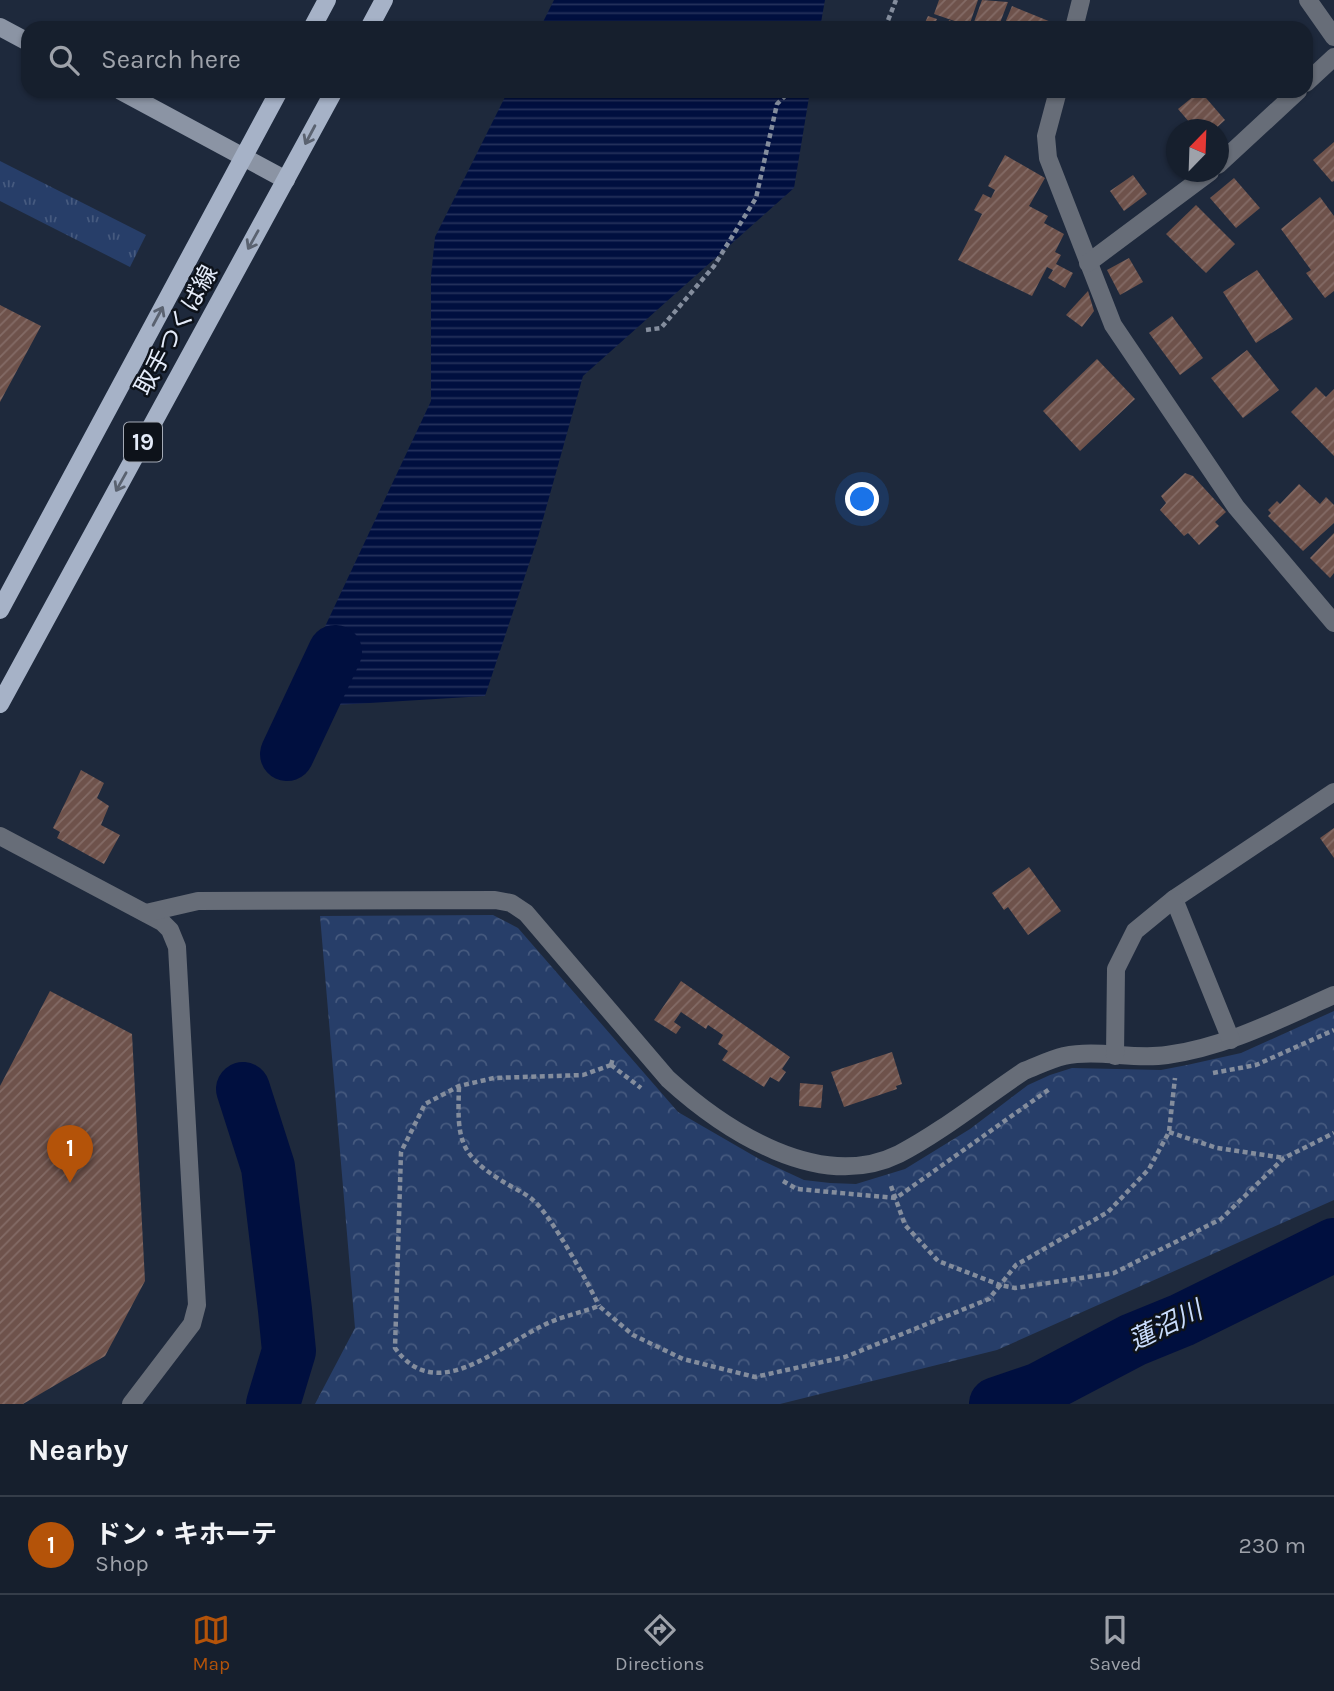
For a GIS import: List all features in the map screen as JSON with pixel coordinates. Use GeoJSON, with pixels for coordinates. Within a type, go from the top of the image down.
{"type":"FeatureCollection","features":[{"type":"Feature","properties":{"kind":"main road"},"geometry":{"type":"LineString","coordinates":[[316,21],[327,0]]}},
{"type":"Feature","properties":{"kind":"main road"},"geometry":{"type":"LineString","coordinates":[[373,21],[384,0]]}},
{"type":"Feature","properties":{"kind":"main road","name":"取手つくば線"},"geometry":{"type":"LineString","coordinates":[[0,610],[275,98]]}},
{"type":"Feature","properties":{"kind":"main road","name":"取手つくば線"},"geometry":{"type":"LineString","coordinates":[[0,704],[330,98]]}},
{"type":"Feature","properties":{"kind":"street"},"geometry":{"type":"LineString","coordinates":[[1076,21],[1081,0]]}},
{"type":"Feature","properties":{"kind":"street"},"geometry":{"type":"LineString","coordinates":[[1308,0],[1334,37]]}},
{"type":"Feature","properties":{"kind":"street"},"geometry":{"type":"LineString","coordinates":[[0,27],[21,38]]}},
{"type":"Feature","properties":{"kind":"street"},"geometry":{"type":"LineString","coordinates":[[1313,76],[1334,57]]}},
{"type":"Feature","properties":{"kind":"street"},"geometry":{"type":"LineString","coordinates":[[134,98],[286,180]]}},
{"type":"Feature","properties":{"kind":"street"},"geometry":{"type":"LineString","coordinates":[[1056,98],[1046,136],[1048,158],[1113,325],[1236,507],[1334,623]]}},
{"type":"Feature","properties":{"kind":"street"},"geometry":{"type":"LineString","coordinates":[[1229,156],[1291,98]]}},
{"type":"Feature","properties":{"kind":"street"},"geometry":{"type":"LineString","coordinates":[[1088,263],[1197,182]]}},
{"type":"Feature","properties":{"kind":"street"},"geometry":{"type":"LineString","coordinates":[[1115,1056],[1116,969],[1135,931],[1174,899],[1334,792]]}},
{"type":"Feature","properties":{"kind":"street"},"geometry":{"type":"LineString","coordinates":[[0,836],[146,913],[170,930],[177,947],[197,1305],[192,1324],[131,1404]]}},
{"type":"Feature","properties":{"kind":"street"},"geometry":{"type":"LineString","coordinates":[[1174,899],[1231,1040]]}},
{"type":"Feature","properties":{"kind":"street"},"geometry":{"type":"LineString","coordinates":[[146,913],[198,901],[495,900],[511,903],[526,913],[668,1079],[685,1095],[729,1124],[785,1154],[829,1166],[852,1165],[900,1153],[1024,1071],[1065,1055],[1166,1055],[1231,1040],[1334,995]]}},
{"type":"Feature","properties":{"kind":"path"},"geometry":{"type":"LineString","coordinates":[[888,21],[896,0]]}},
{"type":"Feature","properties":{"kind":"path"},"geometry":{"type":"LineString","coordinates":[[646,330],[662,328],[714,266],[756,198],[777,104],[783,98]]}},
{"type":"Feature","properties":{"kind":"path"},"geometry":{"type":"LineString","coordinates":[[406,1371],[395,1348],[401,1152],[425,1104],[459,1086],[494,1078],[583,1075],[611,1065],[613,1058]]}},
{"type":"Feature","properties":{"kind":"path"},"geometry":{"type":"LineString","coordinates":[[459,1086],[458,1112],[463,1149],[483,1169],[535,1201],[591,1288],[599,1307],[634,1335],[683,1359],[755,1377],[845,1357],[989,1299],[1016,1265],[1108,1212],[1149,1169],[1169,1132],[1175,1080]]}},
{"type":"Feature","properties":{"kind":"path"},"geometry":{"type":"LineString","coordinates":[[1169,1132],[1217,1147],[1284,1158]]}},
{"type":"Feature","properties":{"kind":"path"},"geometry":{"type":"LineString","coordinates":[[891,1186],[905,1225],[938,1261],[1015,1289],[1114,1273],[1221,1219],[1284,1158],[1334,1133]]}},
{"type":"Feature","properties":{"kind":"path"},"geometry":{"type":"LineString","coordinates":[[475,1371],[542,1326],[599,1307]]}},
{"type":"Feature","properties":{"kind":"green space"},"geometry":{"type":"Polygon","coordinates":[[[0,161],[146,235],[130,267],[0,201],[0,161]]]}},
{"type":"Feature","properties":{"kind":"green space"},"geometry":{"type":"Polygon","coordinates":[[[493,915],[518,928],[678,1112],[761,1160],[804,1180],[830,1183],[856,1184],[905,1169],[970,1129],[1028,1085],[1050,1075],[1072,1068],[1161,1070],[1241,1053],[1334,1011],[1334,1200],[997,1350],[780,1404],[315,1404],[355,1328],[320,916],[493,915]]]}},
{"type":"Feature","properties":{"kind":"shaded area"},"geometry":{"type":"Polygon","coordinates":[[[554,0],[825,0],[821,21],[544,21],[554,0]]]}},
{"type":"Feature","properties":{"kind":"shaded area"},"geometry":{"type":"Polygon","coordinates":[[[504,98],[809,98],[794,188],[583,376],[538,537],[485,696],[337,705],[275,733],[431,401],[431,276],[435,237],[504,98]]]}},
{"type":"Feature","properties":{"kind":"building"},"geometry":{"type":"Polygon","coordinates":[[[939,0],[978,0],[971,21],[954,21],[934,14],[939,0]]]}},
{"type":"Feature","properties":{"kind":"building"},"geometry":{"type":"Polygon","coordinates":[[[982,0],[1008,2],[1001,21],[974,21],[982,0]]]}},
{"type":"Feature","properties":{"kind":"building"},"geometry":{"type":"Polygon","coordinates":[[[1012,6],[1049,21],[1006,21],[1012,6]]]}},
{"type":"Feature","properties":{"kind":"building"},"geometry":{"type":"Polygon","coordinates":[[[928,16],[937,19],[936,21],[926,21],[928,16]]]}},
{"type":"Feature","properties":{"kind":"building"},"geometry":{"type":"Polygon","coordinates":[[[1191,98],[1206,98],[1224,119],[1187,119],[1178,109],[1191,98]]]}},
{"type":"Feature","properties":{"kind":"building"},"geometry":{"type":"Polygon","coordinates":[[[1334,142],[1334,181],[1332,182],[1313,160],[1334,142]]]}},
{"type":"Feature","properties":{"kind":"building"},"geometry":{"type":"Polygon","coordinates":[[[1005,155],[1045,178],[1029,206],[1048,216],[1044,223],[1064,234],[1055,252],[1061,255],[1056,264],[1073,273],[1065,288],[1048,278],[1053,270],[1047,267],[1032,296],[958,260],[982,214],[974,210],[983,194],[991,198],[995,190],[988,186],[1005,155]]]}},
{"type":"Feature","properties":{"kind":"building"},"geometry":{"type":"Polygon","coordinates":[[[1133,175],[1147,194],[1124,211],[1110,191],[1133,175]]]}},
{"type":"Feature","properties":{"kind":"building"},"geometry":{"type":"Polygon","coordinates":[[[1234,178],[1260,208],[1236,228],[1210,198],[1234,178]]]}},
{"type":"Feature","properties":{"kind":"building"},"geometry":{"type":"Polygon","coordinates":[[[1320,197],[1334,216],[1334,291],[1325,298],[1306,273],[1311,270],[1281,229],[1320,197]]]}},
{"type":"Feature","properties":{"kind":"building"},"geometry":{"type":"Polygon","coordinates":[[[1196,205],[1235,244],[1206,273],[1166,234],[1196,205]]]}},
{"type":"Feature","properties":{"kind":"building"},"geometry":{"type":"Polygon","coordinates":[[[1129,258],[1143,282],[1120,295],[1107,270],[1129,258]]]}},
{"type":"Feature","properties":{"kind":"building"},"geometry":{"type":"Polygon","coordinates":[[[1257,270],[1293,319],[1256,343],[1223,292],[1257,270]]]}},
{"type":"Feature","properties":{"kind":"building"},"geometry":{"type":"Polygon","coordinates":[[[1088,291],[1094,311],[1082,327],[1066,315],[1088,291]]]}},
{"type":"Feature","properties":{"kind":"building"},"geometry":{"type":"Polygon","coordinates":[[[0,305],[41,326],[0,402],[0,305]]]}},
{"type":"Feature","properties":{"kind":"building"},"geometry":{"type":"Polygon","coordinates":[[[1172,316],[1203,358],[1180,375],[1149,333],[1172,316]]]}},
{"type":"Feature","properties":{"kind":"building"},"geometry":{"type":"Polygon","coordinates":[[[1247,350],[1279,390],[1243,418],[1211,378],[1247,350]]]}},
{"type":"Feature","properties":{"kind":"building"},"geometry":{"type":"Polygon","coordinates":[[[1097,359],[1135,399],[1080,451],[1043,411],[1097,359]]]}},
{"type":"Feature","properties":{"kind":"building"},"geometry":{"type":"Polygon","coordinates":[[[1316,387],[1326,397],[1334,389],[1334,456],[1291,412],[1316,387]]]}},
{"type":"Feature","properties":{"kind":"building"},"geometry":{"type":"Polygon","coordinates":[[[1185,473],[1193,476],[1226,512],[1215,522],[1219,526],[1199,545],[1188,533],[1184,536],[1160,510],[1166,503],[1161,496],[1185,473]]]}},
{"type":"Feature","properties":{"kind":"building"},"geometry":{"type":"Polygon","coordinates":[[[1299,484],[1320,504],[1326,497],[1334,505],[1334,523],[1303,551],[1268,516],[1271,513],[1268,510],[1277,501],[1280,504],[1299,484]]]}},
{"type":"Feature","properties":{"kind":"building"},"geometry":{"type":"Polygon","coordinates":[[[1334,533],[1334,573],[1330,578],[1310,558],[1334,533]]]}},
{"type":"Feature","properties":{"kind":"building"},"geometry":{"type":"Polygon","coordinates":[[[81,770],[104,783],[97,798],[109,806],[101,825],[120,835],[104,864],[57,838],[60,832],[53,828],[81,770]]]}},
{"type":"Feature","properties":{"kind":"building"},"geometry":{"type":"Polygon","coordinates":[[[1334,828],[1334,858],[1320,838],[1334,828]]]}},
{"type":"Feature","properties":{"kind":"building"},"geometry":{"type":"Polygon","coordinates":[[[1029,867],[1061,911],[1028,935],[1008,907],[1004,910],[992,893],[1029,867]]]}},
{"type":"Feature","properties":{"kind":"building"},"geometry":{"type":"Polygon","coordinates":[[[681,981],[790,1057],[782,1069],[786,1072],[779,1082],[770,1077],[764,1087],[722,1060],[728,1051],[718,1044],[723,1035],[708,1025],[706,1029],[681,1012],[674,1022],[681,1027],[676,1034],[654,1020],[681,981]]]}},
{"type":"Feature","properties":{"kind":"building"},"geometry":{"type":"Polygon","coordinates":[[[50,991],[132,1034],[145,1281],[105,1356],[23,1404],[0,1404],[0,1086],[50,991]]]}},
{"type":"Feature","properties":{"kind":"building"},"geometry":{"type":"Polygon","coordinates":[[[892,1052],[902,1084],[896,1086],[897,1089],[844,1107],[831,1072],[892,1052]]]}},
{"type":"Feature","properties":{"kind":"building"},"geometry":{"type":"Polygon","coordinates":[[[800,1083],[823,1085],[821,1108],[799,1106],[800,1083]]]}},
{"type":"Feature","properties":{"kind":"waterway"},"geometry":{"type":"LineString","coordinates":[[287,754],[335,652]]}},
{"type":"Feature","properties":{"kind":"waterway"},"geometry":{"type":"LineString","coordinates":[[243,1089],[268,1167],[289,1351],[273,1404]]}},
{"type":"Feature","properties":{"kind":"waterway","name":"蓮沼川"},"geometry":{"type":"LineString","coordinates":[[996,1404],[1040,1389],[1133,1340],[1182,1320],[1334,1245]]}},
{"type":"Feature","properties":{"kind":"place","name":"ドン・キホーテ"},"geometry":{"type":"Point","coordinates":[70,1183]}}]}
